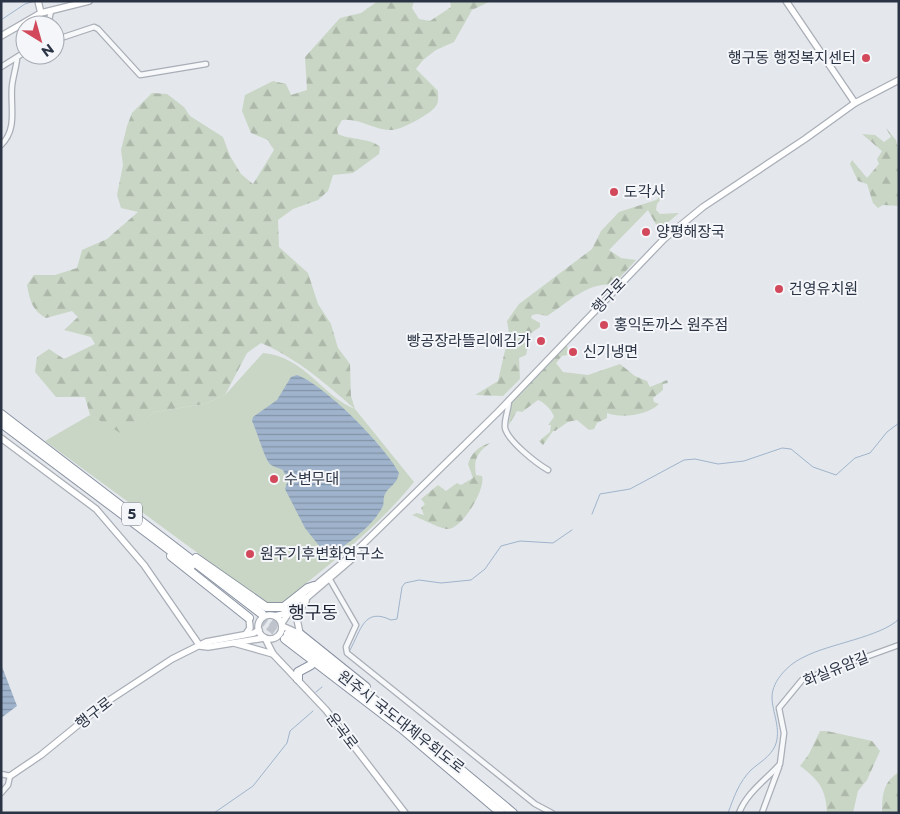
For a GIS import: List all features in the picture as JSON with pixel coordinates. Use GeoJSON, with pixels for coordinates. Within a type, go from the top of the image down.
{"type":"FeatureCollection","features":[{"type":"Feature","properties":{"kind":"highway","name":"5"},"geometry":{"type":"LineString","coordinates":[[1,414],[260,622]]}},
{"type":"Feature","properties":{"kind":"highway","name":"5"},"geometry":{"type":"LineString","coordinates":[[1,423],[155,537]]}},
{"type":"Feature","properties":{"kind":"highway"},"geometry":{"type":"LineString","coordinates":[[155,537],[188,552],[266,607],[273,616]]}},
{"type":"Feature","properties":{"kind":"highway"},"geometry":{"type":"LineString","coordinates":[[155,537],[180,565],[248,618]]}},
{"type":"Feature","properties":{"kind":"highway"},"geometry":{"type":"LineString","coordinates":[[266,607],[284,607],[316,588]]}},
{"type":"Feature","properties":{"kind":"highway"},"geometry":{"type":"LineString","coordinates":[[300,634],[398,714],[403,726]]}},
{"type":"Feature","properties":{"kind":"highway"},"geometry":{"type":"LineString","coordinates":[[286,637],[403,726],[501,813]]}},
{"type":"Feature","properties":{"kind":"highway"},"geometry":{"type":"LineString","coordinates":[[269,638],[311,665],[390,724],[403,726]]}},
{"type":"Feature","properties":{"kind":"highway"},"geometry":{"type":"LineString","coordinates":[[298,679],[298,672],[311,665]]}},
{"type":"Feature","properties":{"kind":"highway","name":"원주시 국도대체우회도로"},"geometry":{"type":"LineString","coordinates":[[403,726],[512,813]]}},
{"type":"Feature","properties":{"kind":"street"},"geometry":{"type":"LineString","coordinates":[[1,36],[41,13],[89,1]]}},
{"type":"Feature","properties":{"kind":"street"},"geometry":{"type":"LineString","coordinates":[[786,1],[855,104]]}},
{"type":"Feature","properties":{"kind":"street"},"geometry":{"type":"LineString","coordinates":[[38,4],[41,13]]}},
{"type":"Feature","properties":{"kind":"street"},"geometry":{"type":"LineString","coordinates":[[50,15],[51,11]]}},
{"type":"Feature","properties":{"kind":"street"},"geometry":{"type":"LineString","coordinates":[[65,37],[94,27],[98,29],[140,75],[206,64]]}},
{"type":"Feature","properties":{"kind":"street"},"geometry":{"type":"LineString","coordinates":[[1,67],[15,60]]}},
{"type":"Feature","properties":{"kind":"street"},"geometry":{"type":"LineString","coordinates":[[1,145],[9,138],[12,126],[12,85],[16,65]]}},
{"type":"Feature","properties":{"kind":"street","name":"행구로"},"geometry":{"type":"LineString","coordinates":[[269,638],[281,632],[285,617],[353,554],[498,412],[664,239],[703,207],[855,104],[899,80]]}},
{"type":"Feature","properties":{"kind":"street"},"geometry":{"type":"LineString","coordinates":[[509,400],[505,420],[510,438],[548,470]]}},
{"type":"Feature","properties":{"kind":"street"},"geometry":{"type":"LineString","coordinates":[[1,438],[96,509],[144,565],[200,646],[269,638]]}},
{"type":"Feature","properties":{"kind":"street","name":"행구로"},"geometry":{"type":"LineString","coordinates":[[1,793],[8,785],[10,776],[40,755],[105,703],[172,659],[206,642],[246,634],[263,618],[283,614],[352,559],[353,554]]}},
{"type":"Feature","properties":{"kind":"street"},"geometry":{"type":"LineString","coordinates":[[329,578],[356,625],[346,647],[347,653],[534,804],[552,813]]}},
{"type":"Feature","properties":{"kind":"street"},"geometry":{"type":"LineString","coordinates":[[300,634],[296,623],[297,611],[316,588]]}},
{"type":"Feature","properties":{"kind":"street"},"geometry":{"type":"LineString","coordinates":[[273,616],[282,625],[300,634]]}},
{"type":"Feature","properties":{"kind":"street"},"geometry":{"type":"LineString","coordinates":[[232,643],[273,654],[269,638],[260,622],[248,618],[250,628],[246,634]]}},
{"type":"Feature","properties":{"kind":"street","name":"화실유암길"},"geometry":{"type":"LineString","coordinates":[[762,813],[780,764],[784,733],[779,708],[797,684],[802,680],[899,645]]}},
{"type":"Feature","properties":{"kind":"street","name":"운곡로"},"geometry":{"type":"LineString","coordinates":[[273,654],[326,710],[405,813]]}},
{"type":"Feature","properties":{"kind":"street"},"geometry":{"type":"LineString","coordinates":[[739,813],[742,804],[780,764]]}},
{"type":"Feature","properties":{"kind":"street"},"geometry":{"type":"LineString","coordinates":[[1,774],[10,776]]}},
{"type":"Feature","properties":{"kind":"green space"},"geometry":{"type":"Polygon","coordinates":[[[378,1],[414,1],[412,8],[419,19],[430,21],[451,7],[450,1],[491,1],[472,10],[454,42],[436,50],[423,60],[416,69],[438,91],[438,103],[436,106],[409,125],[392,130],[380,129],[355,121],[342,120],[337,129],[338,134],[376,144],[380,147],[379,154],[353,173],[333,175],[328,191],[318,200],[293,209],[278,220],[279,247],[308,273],[318,304],[331,324],[338,348],[350,364],[351,396],[355,409],[299,364],[261,343],[247,353],[225,395],[205,404],[154,412],[127,438],[90,415],[85,397],[56,397],[35,372],[37,357],[49,349],[64,359],[95,344],[91,337],[64,330],[78,317],[72,311],[46,318],[38,312],[31,300],[27,285],[34,275],[55,275],[77,268],[82,250],[107,239],[138,212],[121,208],[117,195],[123,165],[121,150],[132,113],[152,93],[167,94],[184,107],[190,116],[223,137],[230,156],[241,174],[253,184],[274,150],[268,140],[251,133],[242,111],[245,95],[273,81],[286,84],[291,95],[307,90],[305,57],[340,18],[361,13],[378,1]]]}},
{"type":"Feature","properties":{"kind":"green space"},"geometry":{"type":"Polygon","coordinates":[[[886,128],[896,140],[899,152],[899,206],[883,205],[878,208],[873,203],[867,184],[858,181],[850,164],[852,160],[867,178],[879,164],[877,159],[882,151],[862,134],[875,135],[884,142],[891,137],[886,128]]]}},
{"type":"Feature","properties":{"kind":"green space"},"geometry":{"type":"Polygon","coordinates":[[[669,189],[657,204],[656,210],[660,214],[679,213],[659,230],[648,210],[609,250],[621,258],[636,260],[613,285],[595,286],[578,294],[547,316],[532,315],[531,318],[540,323],[540,327],[531,333],[526,355],[519,358],[520,379],[503,396],[475,395],[498,381],[509,333],[507,321],[519,304],[592,249],[601,231],[619,212],[656,200],[669,189]]]}},
{"type":"Feature","properties":{"kind":"green space"},"geometry":{"type":"Polygon","coordinates":[[[566,342],[567,355],[562,356],[556,363],[563,372],[588,375],[620,364],[635,376],[647,381],[650,387],[667,380],[668,383],[663,384],[663,390],[653,398],[654,402],[659,404],[648,411],[634,415],[619,416],[607,413],[607,418],[597,423],[594,429],[589,430],[577,420],[568,422],[553,431],[543,445],[539,441],[550,432],[551,425],[548,425],[554,417],[550,409],[540,401],[538,400],[522,412],[517,411],[509,425],[511,400],[566,342]]]}},
{"type":"Feature","properties":{"kind":"green space"},"geometry":{"type":"Polygon","coordinates":[[[263,353],[290,361],[332,395],[355,409],[414,482],[400,499],[352,545],[283,602],[275,605],[266,603],[45,441],[90,415],[127,437],[154,412],[205,404],[225,395],[263,353]]]}},
{"type":"Feature","properties":{"kind":"green space"},"geometry":{"type":"Polygon","coordinates":[[[490,443],[477,456],[475,469],[476,475],[482,476],[481,489],[472,507],[461,522],[455,527],[446,529],[412,515],[417,513],[424,515],[421,508],[425,504],[421,499],[438,485],[446,491],[457,483],[461,485],[473,478],[468,464],[471,456],[482,446],[490,443]]]}},
{"type":"Feature","properties":{"kind":"green space"},"geometry":{"type":"Polygon","coordinates":[[[820,731],[872,741],[880,751],[867,780],[858,791],[853,813],[827,813],[823,791],[817,781],[800,766],[809,754],[820,731]]]}},
{"type":"Feature","properties":{"kind":"green space"},"geometry":{"type":"Polygon","coordinates":[[[899,772],[899,813],[882,813],[884,790],[890,780],[899,772]]]}},
{"type":"Feature","properties":{"kind":"water"},"geometry":{"type":"Polygon","coordinates":[[[297,375],[323,391],[354,418],[382,448],[399,473],[395,483],[385,494],[383,506],[378,514],[358,535],[328,558],[324,556],[320,547],[305,528],[285,489],[288,480],[283,470],[272,466],[269,462],[252,421],[253,417],[277,400],[291,377],[297,375]]]}},
{"type":"Feature","properties":{"kind":"water"},"geometry":{"type":"Polygon","coordinates":[[[1,664],[17,706],[1,718],[1,664]]]}},
{"type":"Feature","properties":{"kind":"waterway"},"geometry":{"type":"LineString","coordinates":[[1,20],[25,4],[35,1]]}},
{"type":"Feature","properties":{"kind":"waterway"},"geometry":{"type":"LineString","coordinates":[[592,514],[600,494],[630,489],[684,460],[695,459],[718,464],[744,461],[782,448],[791,449],[813,467],[836,475],[855,458],[870,453],[887,432],[899,423]]}},
{"type":"Feature","properties":{"kind":"waterway"},"geometry":{"type":"LineString","coordinates":[[350,650],[364,623],[369,619],[375,616],[391,620],[397,619],[402,587],[405,583],[419,580],[441,583],[471,580],[485,569],[501,546],[520,541],[553,543],[572,530]]}},
{"type":"Feature","properties":{"kind":"waterway"},"geometry":{"type":"LineString","coordinates":[[728,813],[743,780],[751,770],[768,756],[775,746],[777,727],[772,697],[778,678],[793,663],[814,652],[880,631],[899,619]]}},
{"type":"Feature","properties":{"kind":"waterway"},"geometry":{"type":"LineString","coordinates":[[316,692],[322,687]]}},
{"type":"Feature","properties":{"kind":"waterway"},"geometry":{"type":"LineString","coordinates":[[214,813],[253,786],[287,743],[290,731],[313,711]]}},
{"type":"Feature","properties":{"kind":"tunnel"},"geometry":{"type":"LineString","coordinates":[[262,614],[288,634]]}},
{"type":"Feature","properties":{"kind":"tunnel"},"geometry":{"type":"LineString","coordinates":[[259,619],[285,639]]}},
{"type":"Feature","properties":{"kind":"place","name":"행구동 행정복지센터"},"geometry":{"type":"Point","coordinates":[866,58]}},
{"type":"Feature","properties":{"kind":"place","name":"도각사"},"geometry":{"type":"Point","coordinates":[614,192]}},
{"type":"Feature","properties":{"kind":"place","name":"양평해장국"},"geometry":{"type":"Point","coordinates":[646,232]}},
{"type":"Feature","properties":{"kind":"place","name":"건영유치원"},"geometry":{"type":"Point","coordinates":[779,289]}},
{"type":"Feature","properties":{"kind":"place","name":"홍익돈까스 원주점"},"geometry":{"type":"Point","coordinates":[604,325]}},
{"type":"Feature","properties":{"kind":"place","name":"빵공장라뜰리에김가"},"geometry":{"type":"Point","coordinates":[541,341]}},
{"type":"Feature","properties":{"kind":"place","name":"신기냉면"},"geometry":{"type":"Point","coordinates":[573,352]}},
{"type":"Feature","properties":{"kind":"place","name":"수변무대"},"geometry":{"type":"Point","coordinates":[274,479]}},
{"type":"Feature","properties":{"kind":"place","name":"원주기후변화연구소"},"geometry":{"type":"Point","coordinates":[250,554]}},
{"type":"Feature","properties":{"kind":"district","name":"행구동"},"geometry":{"type":"Point","coordinates":[313,613]}}]}
